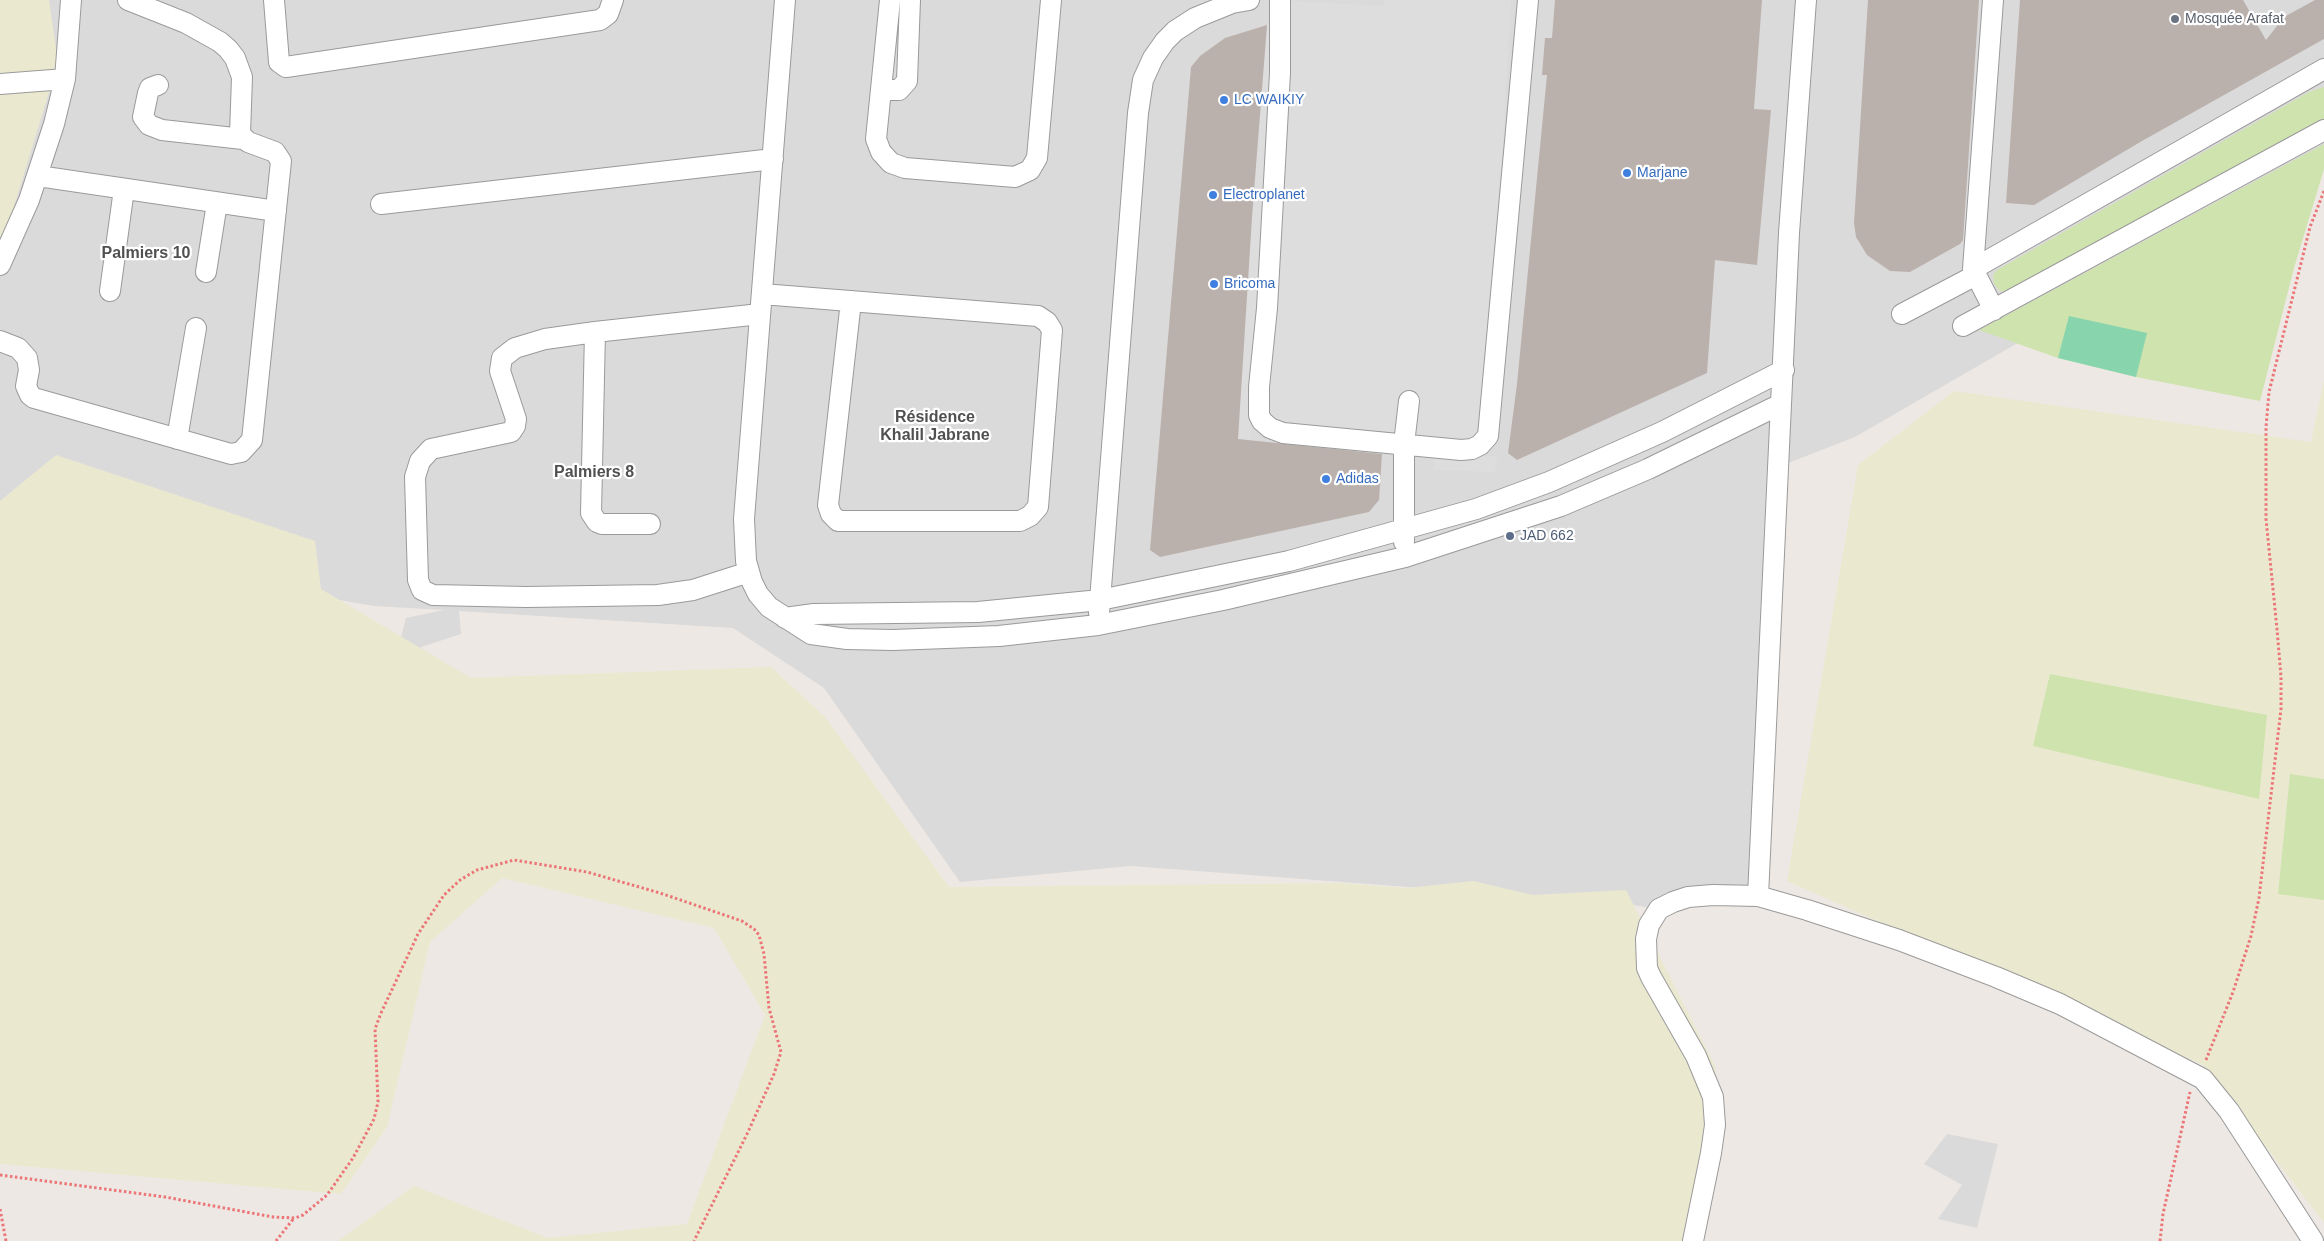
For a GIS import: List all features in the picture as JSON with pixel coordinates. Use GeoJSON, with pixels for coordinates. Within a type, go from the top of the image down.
{"type":"FeatureCollection","features":[{"type":"Feature","properties":{"kind":"street"},"geometry":{"type":"LineString","coordinates":[[0,266],[7,234],[38,176],[65,79],[72,0]]}},
{"type":"Feature","properties":{"kind":"street"},"geometry":{"type":"LineString","coordinates":[[128,0],[186,23],[220,42],[228,49],[235,58],[242,77],[239,130],[243,139]]}},
{"type":"Feature","properties":{"kind":"street"},"geometry":{"type":"LineString","coordinates":[[274,0],[279,62],[286,67],[600,20],[608,14],[613,0]]}},
{"type":"Feature","properties":{"kind":"street"},"geometry":{"type":"LineString","coordinates":[[785,0],[744,518],[748,572],[758,594],[769,607],[811,634],[839,638],[893,640],[999,636],[1098,625],[1223,600],[1405,557],[1561,506],[1648,469],[1781,404]]}},
{"type":"Feature","properties":{"kind":"street"},"geometry":{"type":"LineString","coordinates":[[890,0],[876,138],[881,152],[891,163],[905,168],[1015,177],[1025,174],[1037,158],[1051,0]]}},
{"type":"Feature","properties":{"kind":"street"},"geometry":{"type":"LineString","coordinates":[[881,90],[900,90],[907,81],[910,0]]}},
{"type":"Feature","properties":{"kind":"street"},"geometry":{"type":"LineString","coordinates":[[1098,625],[1138,113],[1143,80],[1153,58],[1175,31],[1195,18],[1232,4],[1249,0]]}},
{"type":"Feature","properties":{"kind":"street"},"geometry":{"type":"LineString","coordinates":[[1280,0],[1278,102],[1267,308],[1259,388],[1259,414],[1262,422],[1270,428],[1283,433],[1472,449],[1480,446],[1488,436],[1528,0]]}},
{"type":"Feature","properties":{"kind":"street"},"geometry":{"type":"LineString","coordinates":[[1758,896],[1789,233],[1806,0]]}},
{"type":"Feature","properties":{"kind":"street"},"geometry":{"type":"LineString","coordinates":[[1993,0],[1974,272],[1994,310]]}},
{"type":"Feature","properties":{"kind":"street"},"geometry":{"type":"LineString","coordinates":[[1902,314],[2324,69]]}},
{"type":"Feature","properties":{"kind":"street"},"geometry":{"type":"LineString","coordinates":[[0,84],[65,79]]}},
{"type":"Feature","properties":{"kind":"street"},"geometry":{"type":"LineString","coordinates":[[0,341],[18,348],[27,358],[29,370],[26,386],[34,398],[231,454],[241,452],[252,440],[281,161],[275,152],[243,139],[162,130],[149,125],[143,117],[148,93],[150,88],[158,85]]}},
{"type":"Feature","properties":{"kind":"street"},"geometry":{"type":"LineString","coordinates":[[1963,326],[2324,130]]}},
{"type":"Feature","properties":{"kind":"street"},"geometry":{"type":"LineString","coordinates":[[381,204],[773,159]]}},
{"type":"Feature","properties":{"kind":"street"},"geometry":{"type":"LineString","coordinates":[[38,176],[276,211]]}},
{"type":"Feature","properties":{"kind":"street"},"geometry":{"type":"LineString","coordinates":[[110,291],[124,189]]}},
{"type":"Feature","properties":{"kind":"street"},"geometry":{"type":"LineString","coordinates":[[206,272],[217,203]]}},
{"type":"Feature","properties":{"kind":"street"},"geometry":{"type":"LineString","coordinates":[[762,294],[851,301],[1038,316],[1047,322],[1052,330],[1038,507],[1030,516],[1020,521],[838,521],[831,514],[828,505],[851,301]]}},
{"type":"Feature","properties":{"kind":"street"},"geometry":{"type":"LineString","coordinates":[[748,572],[693,590],[658,595],[536,597],[434,595],[422,590],[418,580],[415,477],[420,461],[431,449],[511,432],[515,426],[516,419],[500,371],[502,358],[515,348],[545,339],[595,332],[760,314]]}},
{"type":"Feature","properties":{"kind":"street"},"geometry":{"type":"LineString","coordinates":[[177,439],[196,328]]}},
{"type":"Feature","properties":{"kind":"street"},"geometry":{"type":"LineString","coordinates":[[595,332],[591,513],[597,522],[602,524],[650,524]]}},
{"type":"Feature","properties":{"kind":"street"},"geometry":{"type":"LineString","coordinates":[[784,618],[814,614],[978,612],[1100,600],[1290,560],[1476,509],[1548,482],[1662,432],[1784,370]]}},
{"type":"Feature","properties":{"kind":"street"},"geometry":{"type":"LineString","coordinates":[[1405,557],[1404,444],[1409,401]]}},
{"type":"Feature","properties":{"kind":"street"},"geometry":{"type":"LineString","coordinates":[[1693,1241],[1711,1153],[1714,1125],[1713,1097],[1696,1056],[1647,968],[1646,939],[1649,924],[1660,909],[1672,902],[1713,895],[1758,896],[1899,940],[2060,1004],[2196,1075],[2208,1085],[2229,1111],[2313,1241]]}},
{"type":"Feature","properties":{"kind":"path"},"geometry":{"type":"LineString","coordinates":[[2160,1241],[2163,1214],[2186,1104],[2196,1075],[2209,1055],[2233,992],[2259,898],[2281,709],[2281,678],[2266,519],[2266,427],[2269,392],[2310,226],[2324,191]]}},
{"type":"Feature","properties":{"kind":"path"},"geometry":{"type":"LineString","coordinates":[[276,1241],[295,1218],[311,1210],[327,1195],[353,1158],[374,1119],[378,1095],[375,1029],[418,934],[444,895],[460,880],[477,870],[514,860],[587,872],[660,893],[742,921],[754,928],[759,935],[764,954],[769,1008],[781,1052],[774,1074],[748,1132],[694,1241]]}},
{"type":"Feature","properties":{"kind":"path"},"geometry":{"type":"LineString","coordinates":[[0,1174],[165,1197],[273,1217],[295,1218]]}},
{"type":"Feature","properties":{"kind":"path"},"geometry":{"type":"LineString","coordinates":[[0,1209],[4,1221],[6,1241]]}},
{"type":"Feature","properties":{"kind":"shaded area"},"geometry":{"type":"Polygon","coordinates":[[[0,0],[2324,0],[2324,166],[1855,437],[1778,467],[1758,896],[1659,909],[1619,903],[1131,866],[960,882],[824,688],[733,628],[459,611],[461,634],[421,647],[427,715],[391,676],[406,618],[444,610],[374,606],[0,542],[0,0]]]}},
{"type":"Feature","properties":{"kind":"shaded area"},"geometry":{"type":"Polygon","coordinates":[[[1385,0],[1511,0],[1496,264],[1484,427],[1472,443],[1288,428],[1266,415],[1290,1],[1384,6],[1385,0]]]}},
{"type":"Feature","properties":{"kind":"shaded area"},"geometry":{"type":"Polygon","coordinates":[[[1276,23],[1251,440],[1238,439],[1252,217],[1267,25],[1276,23]]]}},
{"type":"Feature","properties":{"kind":"shaded area"},"geometry":{"type":"Polygon","coordinates":[[[1434,454],[1497,456],[1495,472],[1434,470],[1434,454]]]}},
{"type":"Feature","properties":{"kind":"shaded area"},"geometry":{"type":"Polygon","coordinates":[[[1947,1134],[1998,1144],[1977,1228],[1938,1219],[1962,1185],[1924,1164],[1947,1134]]]}},
{"type":"Feature","properties":{"kind":"green space"},"geometry":{"type":"Polygon","coordinates":[[[0,0],[49,0],[58,63],[0,252],[0,0]]]}},
{"type":"Feature","properties":{"kind":"green space"},"geometry":{"type":"Polygon","coordinates":[[[2324,87],[2324,120],[2009,291],[2000,291],[1994,284],[1993,275],[1997,270],[2309,92],[2324,87]]]}},
{"type":"Feature","properties":{"kind":"green space"},"geometry":{"type":"Polygon","coordinates":[[[2324,144],[2324,169],[2294,268],[2260,401],[2136,377],[2058,358],[1979,330],[2324,144]]]}},
{"type":"Feature","properties":{"kind":"green space"},"geometry":{"type":"Polygon","coordinates":[[[2069,316],[2147,333],[2136,377],[2058,358],[2069,316]]]}},
{"type":"Feature","properties":{"kind":"green space"},"geometry":{"type":"Polygon","coordinates":[[[2324,379],[2324,1223],[2203,1065],[1787,881],[1858,465],[1954,391],[2311,442],[2324,379]]]}},
{"type":"Feature","properties":{"kind":"green space"},"geometry":{"type":"Polygon","coordinates":[[[56,455],[315,541],[321,589],[471,678],[771,667],[825,717],[949,887],[1340,883],[1408,888],[1473,881],[1533,895],[1626,890],[1716,1068],[1686,1241],[338,1241],[414,1186],[548,1238],[687,1224],[765,1015],[714,928],[502,878],[430,942],[387,1127],[341,1194],[0,1164],[0,501],[56,455]]]}},
{"type":"Feature","properties":{"kind":"green space"},"geometry":{"type":"Polygon","coordinates":[[[2050,674],[2267,715],[2259,799],[2033,746],[2050,674]]]}},
{"type":"Feature","properties":{"kind":"green space"},"geometry":{"type":"Polygon","coordinates":[[[2290,774],[2324,779],[2324,900],[2278,894],[2290,774]]]}},
{"type":"Feature","properties":{"kind":"building"},"geometry":{"type":"Polygon","coordinates":[[[1555,0],[1762,0],[1754,109],[1771,110],[1757,265],[1715,260],[1707,373],[1517,460],[1508,453],[1517,384],[1547,75],[1542,75],[1545,38],[1552,38],[1555,0]]]}},
{"type":"Feature","properties":{"kind":"building"},"geometry":{"type":"Polygon","coordinates":[[[1868,0],[1979,0],[1963,240],[1960,244],[1910,272],[1890,271],[1867,255],[1856,237],[1854,223],[1868,0]]]}},
{"type":"Feature","properties":{"kind":"building"},"geometry":{"type":"Polygon","coordinates":[[[2020,0],[2243,0],[2266,40],[2284,17],[2315,0],[2324,0],[2324,39],[2142,141],[2034,205],[2006,203],[2020,0]]]}},
{"type":"Feature","properties":{"kind":"building"},"geometry":{"type":"Polygon","coordinates":[[[1267,25],[1252,217],[1238,439],[1382,454],[1379,500],[1369,512],[1160,557],[1150,550],[1191,67],[1200,56],[1225,38],[1267,25]]]}},
{"type":"Feature","properties":{"kind":"place","name":"Mosquée Arafat"},"geometry":{"type":"Point","coordinates":[2175,19]}},
{"type":"Feature","properties":{"kind":"place","name":"LC WAIKIY"},"geometry":{"type":"Point","coordinates":[1224,100]}},
{"type":"Feature","properties":{"kind":"place","name":"Marjane"},"geometry":{"type":"Point","coordinates":[1627,173]}},
{"type":"Feature","properties":{"kind":"place","name":"Electroplanet"},"geometry":{"type":"Point","coordinates":[1213,195]}},
{"type":"Feature","properties":{"kind":"place","name":"Bricoma"},"geometry":{"type":"Point","coordinates":[1214,284]}},
{"type":"Feature","properties":{"kind":"place","name":"Adidas"},"geometry":{"type":"Point","coordinates":[1326,479]}},
{"type":"Feature","properties":{"kind":"place","name":"JAD 662"},"geometry":{"type":"Point","coordinates":[1510,536]}},
{"type":"Feature","properties":{"kind":"district","name":"Palmiers 10"},"geometry":{"type":"Point","coordinates":[146,254]}},
{"type":"Feature","properties":{"kind":"district","name":"Résidence Khalil Jabrane"},"geometry":{"type":"Point","coordinates":[935,427]}},
{"type":"Feature","properties":{"kind":"district","name":"Palmiers 8"},"geometry":{"type":"Point","coordinates":[594,473]}}]}
